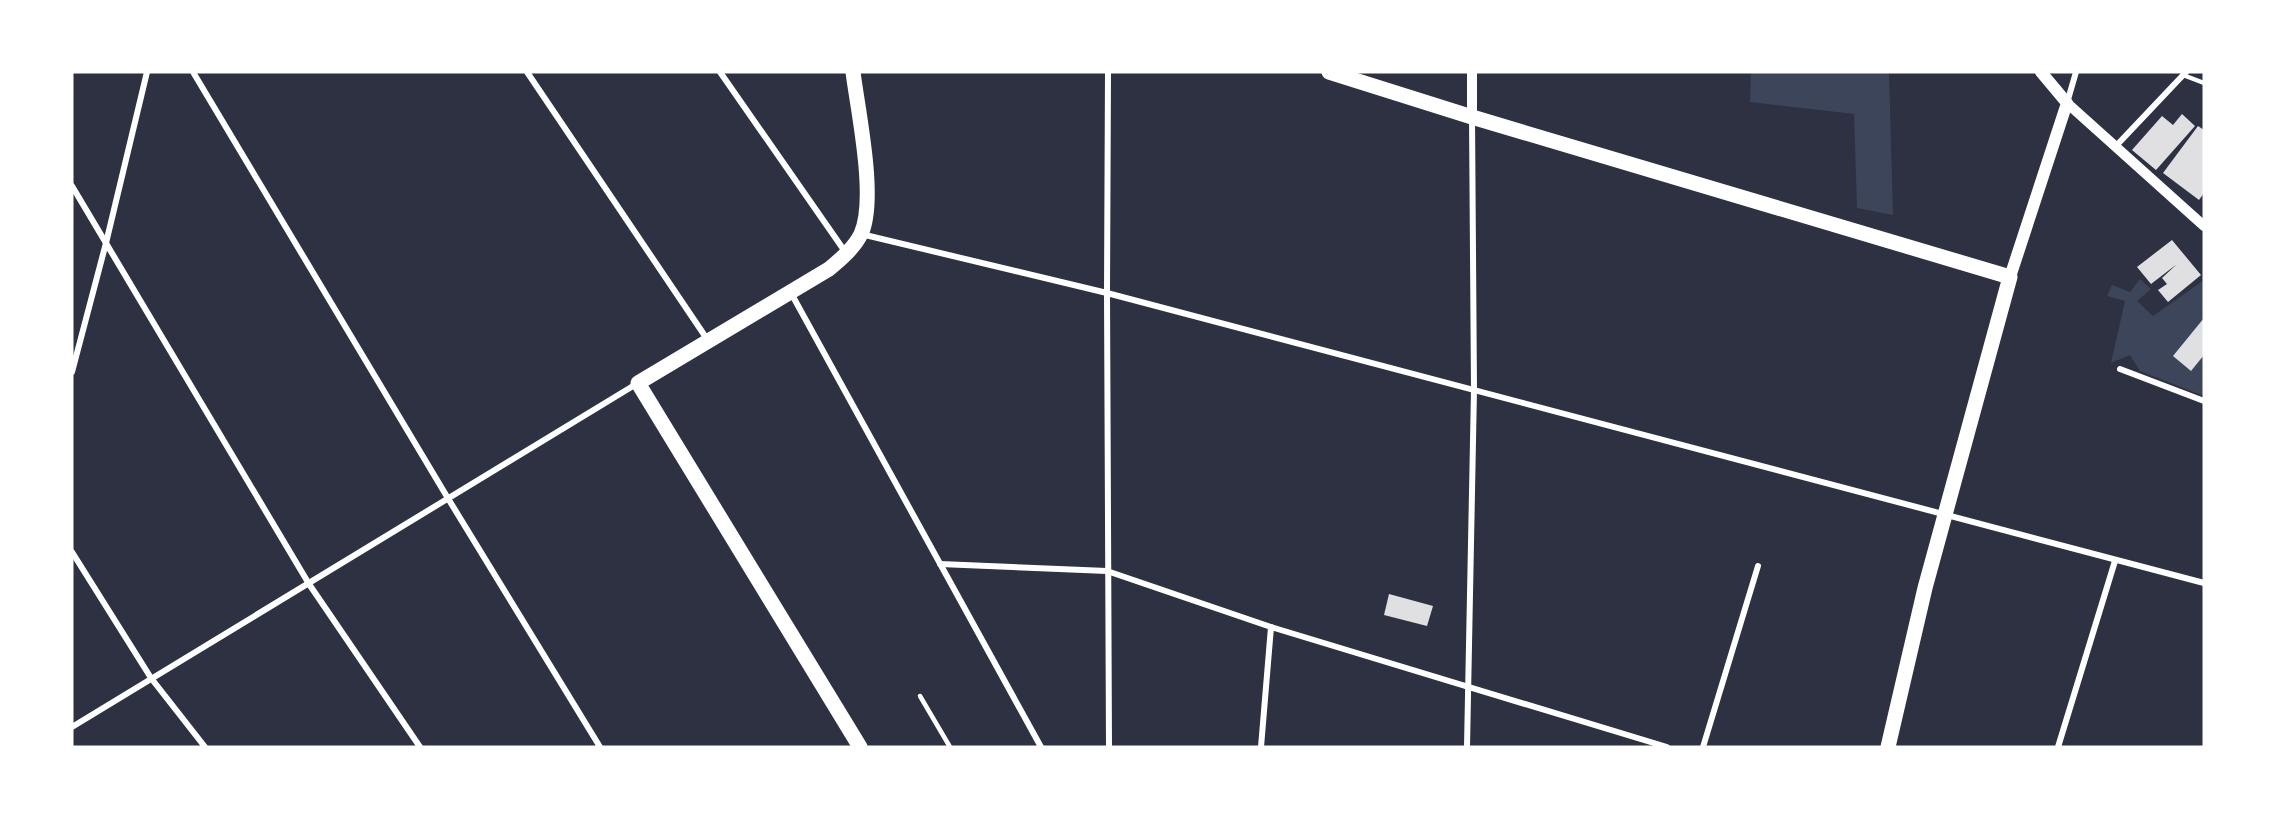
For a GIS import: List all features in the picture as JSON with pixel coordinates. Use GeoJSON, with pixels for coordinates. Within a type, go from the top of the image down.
{"type":"FeatureCollection","features":[{"type":"Feature","properties":{"kind":"main road"},"geometry":{"type":"LineString","coordinates":[[853,72],[866,177],[867,204],[861,234],[847,254],[829,268],[791,293],[638,383],[860,747]]}},
{"type":"Feature","properties":{"kind":"main road"},"geometry":{"type":"LineString","coordinates":[[1329,72],[1472,117],[2010,277]]}},
{"type":"Feature","properties":{"kind":"main road"},"geometry":{"type":"LineString","coordinates":[[1888,747],[1925,588],[2010,277],[2067,103],[2041,72]]}},
{"type":"Feature","properties":{"kind":"street"},"geometry":{"type":"LineString","coordinates":[[72,372],[147,72]]}},
{"type":"Feature","properties":{"kind":"street"},"geometry":{"type":"LineString","coordinates":[[193,72],[600,747]]}},
{"type":"Feature","properties":{"kind":"street"},"geometry":{"type":"LineString","coordinates":[[527,72],[708,340]]}},
{"type":"Feature","properties":{"kind":"street"},"geometry":{"type":"LineString","coordinates":[[720,72],[847,254]]}},
{"type":"Feature","properties":{"kind":"street"},"geometry":{"type":"LineString","coordinates":[[1108,72],[1109,747]]}},
{"type":"Feature","properties":{"kind":"street"},"geometry":{"type":"LineString","coordinates":[[1467,747],[1474,390],[1472,72]]}},
{"type":"Feature","properties":{"kind":"street"},"geometry":{"type":"LineString","coordinates":[[2076,72],[2067,103],[2204,226]]}},
{"type":"Feature","properties":{"kind":"street"},"geometry":{"type":"LineString","coordinates":[[2115,147],[2185,74]]}},
{"type":"Feature","properties":{"kind":"street"},"geometry":{"type":"LineString","coordinates":[[72,186],[309,584],[420,747]]}},
{"type":"Feature","properties":{"kind":"street"},"geometry":{"type":"LineString","coordinates":[[861,234],[1107,293],[2204,584]]}},
{"type":"Feature","properties":{"kind":"street"},"geometry":{"type":"LineString","coordinates":[[791,293],[1041,747]]}},
{"type":"Feature","properties":{"kind":"street"},"geometry":{"type":"LineString","coordinates":[[2120,369],[2204,401]]}},
{"type":"Feature","properties":{"kind":"street"},"geometry":{"type":"LineString","coordinates":[[72,727],[449,500],[638,383]]}},
{"type":"Feature","properties":{"kind":"street"},"geometry":{"type":"LineString","coordinates":[[72,552],[151,678],[206,747]]}},
{"type":"Feature","properties":{"kind":"street"},"geometry":{"type":"LineString","coordinates":[[2058,747],[2115,561]]}},
{"type":"Feature","properties":{"kind":"street"},"geometry":{"type":"LineString","coordinates":[[940,564],[1107,571],[1271,627],[1667,747]]}},
{"type":"Feature","properties":{"kind":"street"},"geometry":{"type":"LineString","coordinates":[[1703,747],[1758,566]]}},
{"type":"Feature","properties":{"kind":"street"},"geometry":{"type":"LineString","coordinates":[[1260,747],[1271,627]]}},
{"type":"Feature","properties":{"kind":"lane"},"geometry":{"type":"LineString","coordinates":[[2185,74],[2204,82]]}},
{"type":"Feature","properties":{"kind":"lane"},"geometry":{"type":"LineString","coordinates":[[920,696],[950,747]]}},
{"type":"Feature","properties":{"kind":"shaded area"},"geometry":{"type":"Polygon","coordinates":[[[1751,72],[1889,72],[1893,215],[1857,208],[1854,114],[1750,102],[1751,72]]]}},
{"type":"Feature","properties":{"kind":"shaded area"},"geometry":{"type":"Polygon","coordinates":[[[2140,279],[2151,289],[2137,301],[2153,316],[2204,280],[2204,396],[2140,371],[2130,355],[2111,363],[2125,301],[2107,296],[2112,285],[2130,292],[2140,279]]]}},
{"type":"Feature","properties":{"kind":"building"},"geometry":{"type":"Polygon","coordinates":[[[2182,114],[2195,126],[2156,170],[2132,150],[2162,116],[2173,125],[2182,114]]]}},
{"type":"Feature","properties":{"kind":"building"},"geometry":{"type":"Polygon","coordinates":[[[2198,126],[2204,130],[2204,193],[2199,200],[2163,173],[2198,126]]]}},
{"type":"Feature","properties":{"kind":"building"},"geometry":{"type":"Polygon","coordinates":[[[2172,240],[2201,275],[2168,302],[2158,290],[2167,284],[2162,278],[2177,264],[2151,284],[2137,267],[2172,240]]]}},
{"type":"Feature","properties":{"kind":"building"},"geometry":{"type":"Polygon","coordinates":[[[2204,318],[2204,355],[2191,371],[2173,356],[2204,318]]]}},
{"type":"Feature","properties":{"kind":"building"},"geometry":{"type":"Polygon","coordinates":[[[1389,594],[1433,606],[1427,626],[1384,615],[1389,594]]]}}]}
